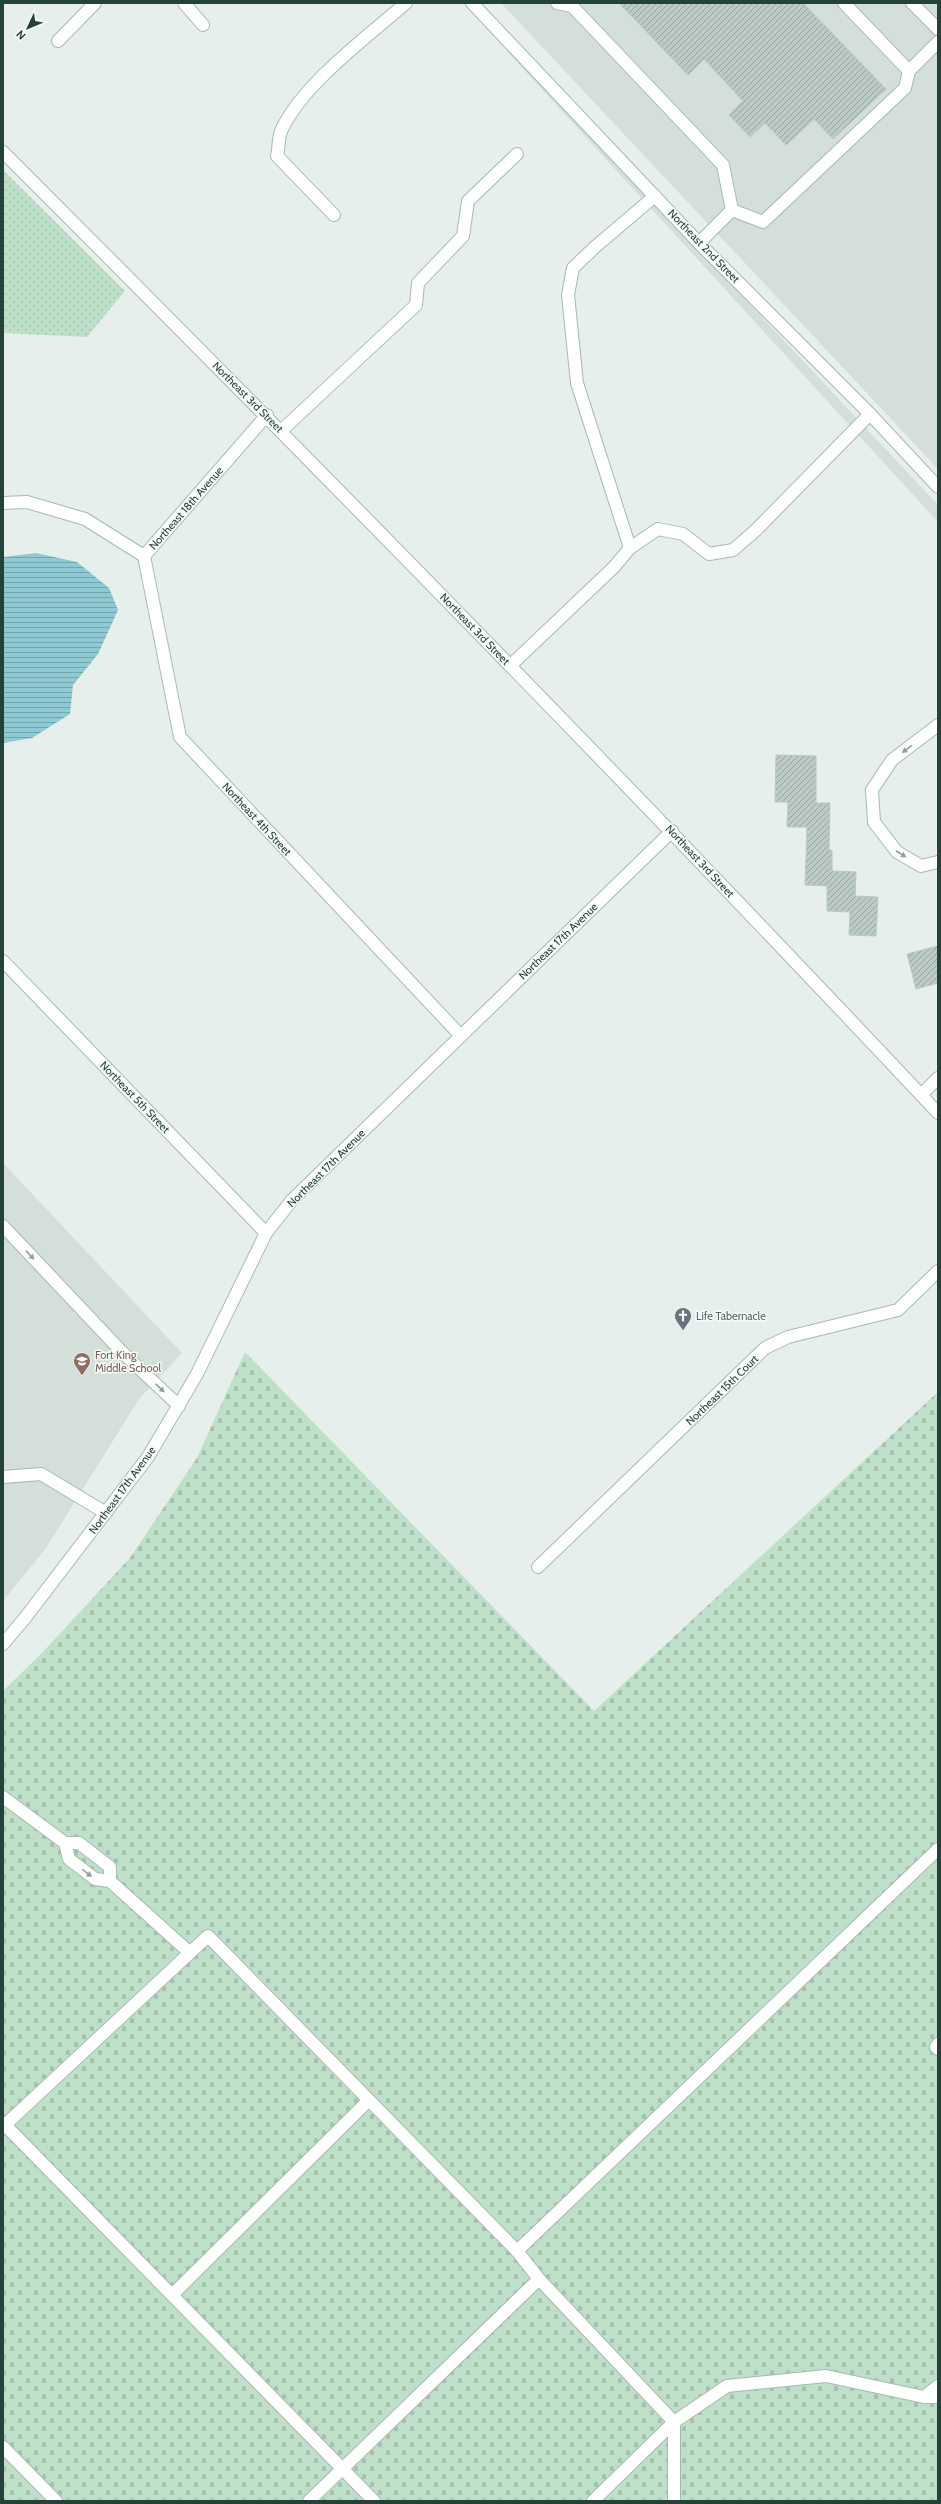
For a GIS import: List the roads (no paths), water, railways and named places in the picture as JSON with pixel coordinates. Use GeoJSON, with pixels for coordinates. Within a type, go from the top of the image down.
{"type":"FeatureCollection","features":[{"type":"Feature","properties":{"kind":"street"},"geometry":{"type":"LineString","coordinates":[[58,41],[95,3]]}},
{"type":"Feature","properties":{"kind":"street"},"geometry":{"type":"LineString","coordinates":[[184,3],[203,25]]}},
{"type":"Feature","properties":{"kind":"street"},"geometry":{"type":"LineString","coordinates":[[334,214],[277,156],[281,130],[297,104],[329,71],[406,3]]}},
{"type":"Feature","properties":{"kind":"street","name":"Northeast 2nd Street"},"geometry":{"type":"LineString","coordinates":[[472,3],[699,243],[870,414],[938,487]]}},
{"type":"Feature","properties":{"kind":"street"},"geometry":{"type":"LineString","coordinates":[[558,3],[572,6],[723,165],[732,210]]}},
{"type":"Feature","properties":{"kind":"street"},"geometry":{"type":"LineString","coordinates":[[844,3],[909,71]]}},
{"type":"Feature","properties":{"kind":"street"},"geometry":{"type":"LineString","coordinates":[[912,3],[938,29]]}},
{"type":"Feature","properties":{"kind":"street"},"geometry":{"type":"LineString","coordinates":[[732,210],[763,222],[905,88],[909,71],[938,42]]}},
{"type":"Feature","properties":{"kind":"street","name":"Northeast 3rd Street"},"geometry":{"type":"LineString","coordinates":[[3,152],[282,431],[672,831],[938,1113]]}},
{"type":"Feature","properties":{"kind":"street"},"geometry":{"type":"LineString","coordinates":[[282,431],[416,305],[418,283],[463,236],[468,201],[517,154]]}},
{"type":"Feature","properties":{"kind":"street"},"geometry":{"type":"LineString","coordinates":[[630,548],[577,383],[568,295],[573,268],[595,247],[655,196]]}},
{"type":"Feature","properties":{"kind":"street"},"geometry":{"type":"LineString","coordinates":[[699,243],[732,210]]}},
{"type":"Feature","properties":{"kind":"street"},"geometry":{"type":"LineString","coordinates":[[510,666],[614,567],[630,548],[658,529],[682,534],[709,554],[733,550],[756,530],[870,414]]}},
{"type":"Feature","properties":{"kind":"street","name":"Northeast 18th Avenue"},"geometry":{"type":"LineString","coordinates":[[3,503],[27,502],[85,519],[144,556],[266,416]]}},
{"type":"Feature","properties":{"kind":"street","name":"Northeast 4th Street"},"geometry":{"type":"LineString","coordinates":[[144,556],[180,737],[460,1035]]}},
{"type":"Feature","properties":{"kind":"street"},"geometry":{"type":"LineString","coordinates":[[938,725],[892,760],[872,790],[874,822],[897,852],[921,866],[938,862]]}},
{"type":"Feature","properties":{"kind":"street","name":"Northeast 17th Avenue"},"geometry":{"type":"LineString","coordinates":[[3,1644],[26,1618],[148,1457],[197,1374],[266,1234],[292,1200],[460,1035],[672,831]]}},
{"type":"Feature","properties":{"kind":"street","name":"Northeast 5th Street"},"geometry":{"type":"LineString","coordinates":[[3,961],[266,1234]]}},
{"type":"Feature","properties":{"kind":"street"},"geometry":{"type":"LineString","coordinates":[[921,1095],[938,1078]]}},
{"type":"Feature","properties":{"kind":"street"},"geometry":{"type":"LineString","coordinates":[[3,1226],[122,1352],[178,1406]]}},
{"type":"Feature","properties":{"kind":"street","name":"Northeast 15th Court"},"geometry":{"type":"LineString","coordinates":[[538,1567],[765,1348],[788,1337],[898,1310],[938,1271]]}},
{"type":"Feature","properties":{"kind":"street"},"geometry":{"type":"LineString","coordinates":[[3,1477],[41,1474],[106,1513]]}},
{"type":"Feature","properties":{"kind":"street"},"geometry":{"type":"LineString","coordinates":[[3,1797],[65,1844],[69,1858],[95,1879],[110,1881],[190,1953]]}},
{"type":"Feature","properties":{"kind":"street"},"geometry":{"type":"LineString","coordinates":[[65,1844],[79,1843],[110,1867],[110,1881]]}},
{"type":"Feature","properties":{"kind":"street"},"geometry":{"type":"LineString","coordinates":[[516,2251],[938,1849]]}},
{"type":"Feature","properties":{"kind":"street"},"geometry":{"type":"LineString","coordinates":[[374,2501],[5,2125],[208,1936],[516,2251],[539,2279],[674,2422],[674,2501]]}},
{"type":"Feature","properties":{"kind":"street"},"geometry":{"type":"LineString","coordinates":[[938,2044],[936,2046],[938,2049]]}},
{"type":"Feature","properties":{"kind":"street"},"geometry":{"type":"LineString","coordinates":[[172,2296],[368,2101]]}},
{"type":"Feature","properties":{"kind":"street"},"geometry":{"type":"LineString","coordinates":[[309,2501],[539,2279]]}},
{"type":"Feature","properties":{"kind":"street"},"geometry":{"type":"LineString","coordinates":[[593,2501],[674,2422],[727,2386],[826,2376],[924,2397],[938,2398]]}},
{"type":"Feature","properties":{"kind":"street"},"geometry":{"type":"LineString","coordinates":[[924,2397],[938,2386]]}},
{"type":"Feature","properties":{"kind":"street"},"geometry":{"type":"LineString","coordinates":[[3,2447],[56,2501]]}},
{"type":"Feature","properties":{"kind":"water"},"geometry":{"type":"Polygon","coordinates":[[[36,553],[77,562],[109,588],[118,610],[98,654],[73,685],[70,714],[32,738],[3,743],[3,557],[36,553]]]}},
{"type":"Feature","properties":{"kind":"place","name":"Life Tabernacle"},"geometry":{"type":"Point","coordinates":[683,1331]}},
{"type":"Feature","properties":{"kind":"place","name":"Fort King Middle School"},"geometry":{"type":"Point","coordinates":[82,1376]}}]}
